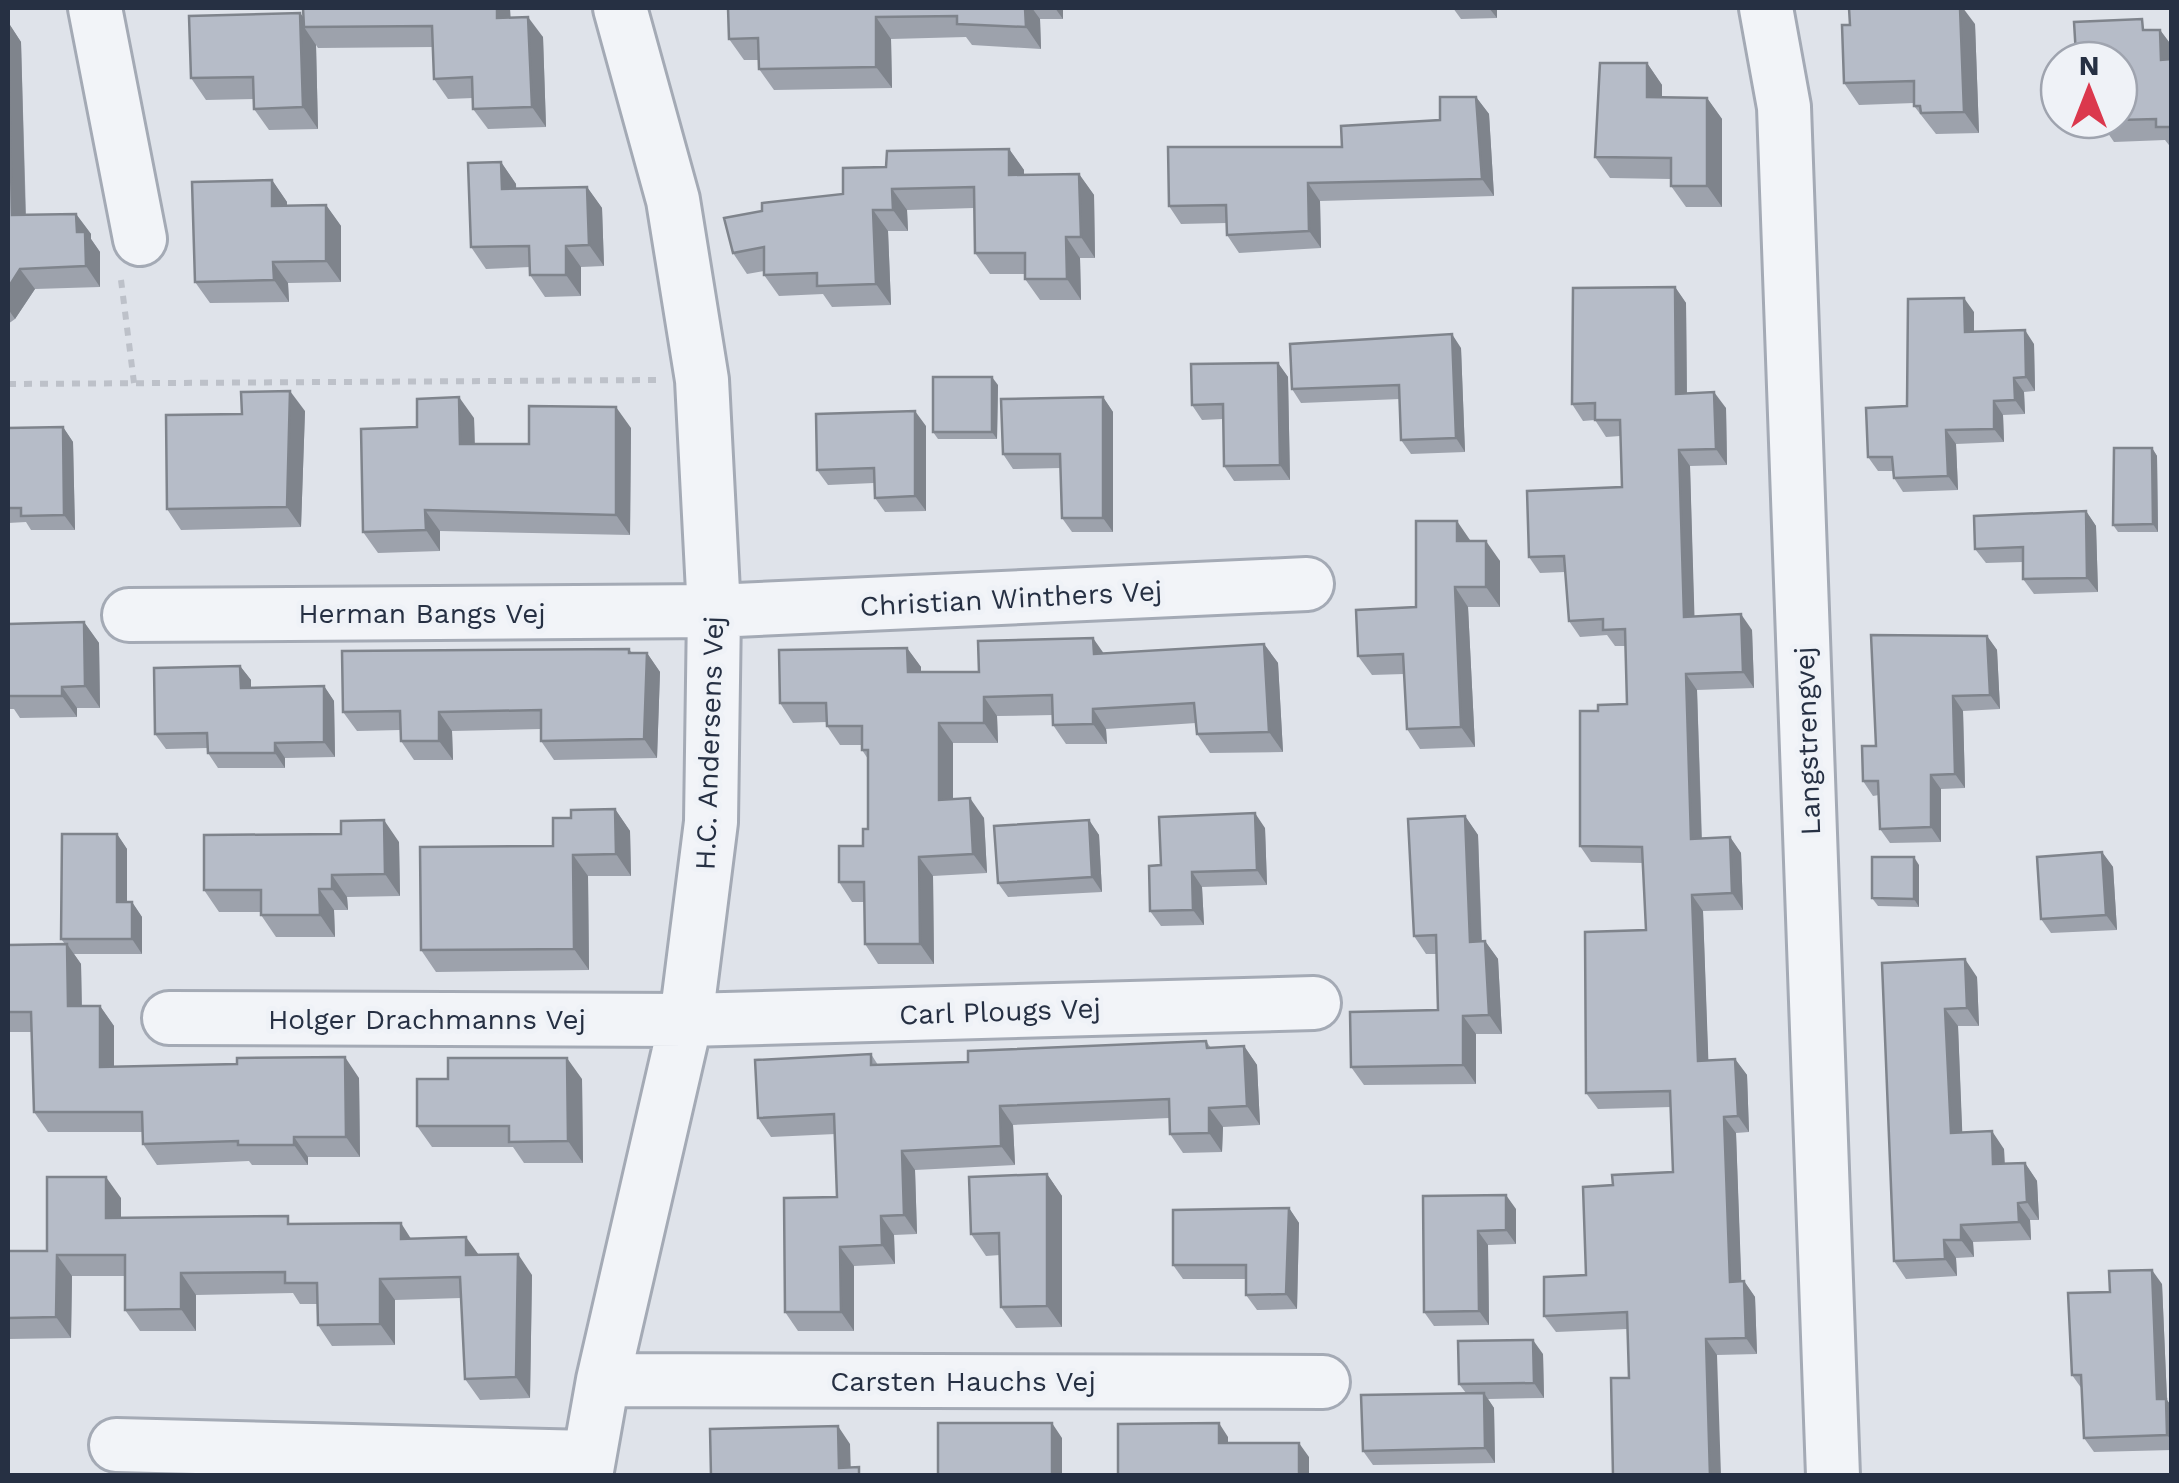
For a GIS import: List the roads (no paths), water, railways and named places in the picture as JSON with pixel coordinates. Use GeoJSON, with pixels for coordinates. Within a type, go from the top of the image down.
{"type":"FeatureCollection","features":[{"type":"Feature","properties":{"kind":"street"},"geometry":{"type":"LineString","coordinates":[[95,8],[140,239]]}},
{"type":"Feature","properties":{"kind":"street","name":"H.C. Andersens Vej"},"geometry":{"type":"LineString","coordinates":[[587,1466],[603,1380],[686,1020],[711,822],[714,611],[702,380],[673,200],[620,8]]}},
{"type":"Feature","properties":{"kind":"street","name":"Langstrengvej"},"geometry":{"type":"LineString","coordinates":[[1766,8],[1784,107],[1833,1476]]}},
{"type":"Feature","properties":{"kind":"street","name":"Christian Winthers Vej"},"geometry":{"type":"LineString","coordinates":[[714,611],[1308,584]]}},
{"type":"Feature","properties":{"kind":"street","name":"Herman Bangs Vej"},"geometry":{"type":"LineString","coordinates":[[129,615],[714,611]]}},
{"type":"Feature","properties":{"kind":"street","name":"Carl Plougs Vej"},"geometry":{"type":"LineString","coordinates":[[686,1020],[1314,1002]]}},
{"type":"Feature","properties":{"kind":"street","name":"Holger Drachmanns Vej"},"geometry":{"type":"LineString","coordinates":[[169,1018],[686,1020]]}},
{"type":"Feature","properties":{"kind":"street","name":"Carsten Hauchs Vej"},"geometry":{"type":"LineString","coordinates":[[603,1380],[1322,1382]]}},
{"type":"Feature","properties":{"kind":"street"},"geometry":{"type":"LineString","coordinates":[[116,1445],[587,1466]]}}]}
